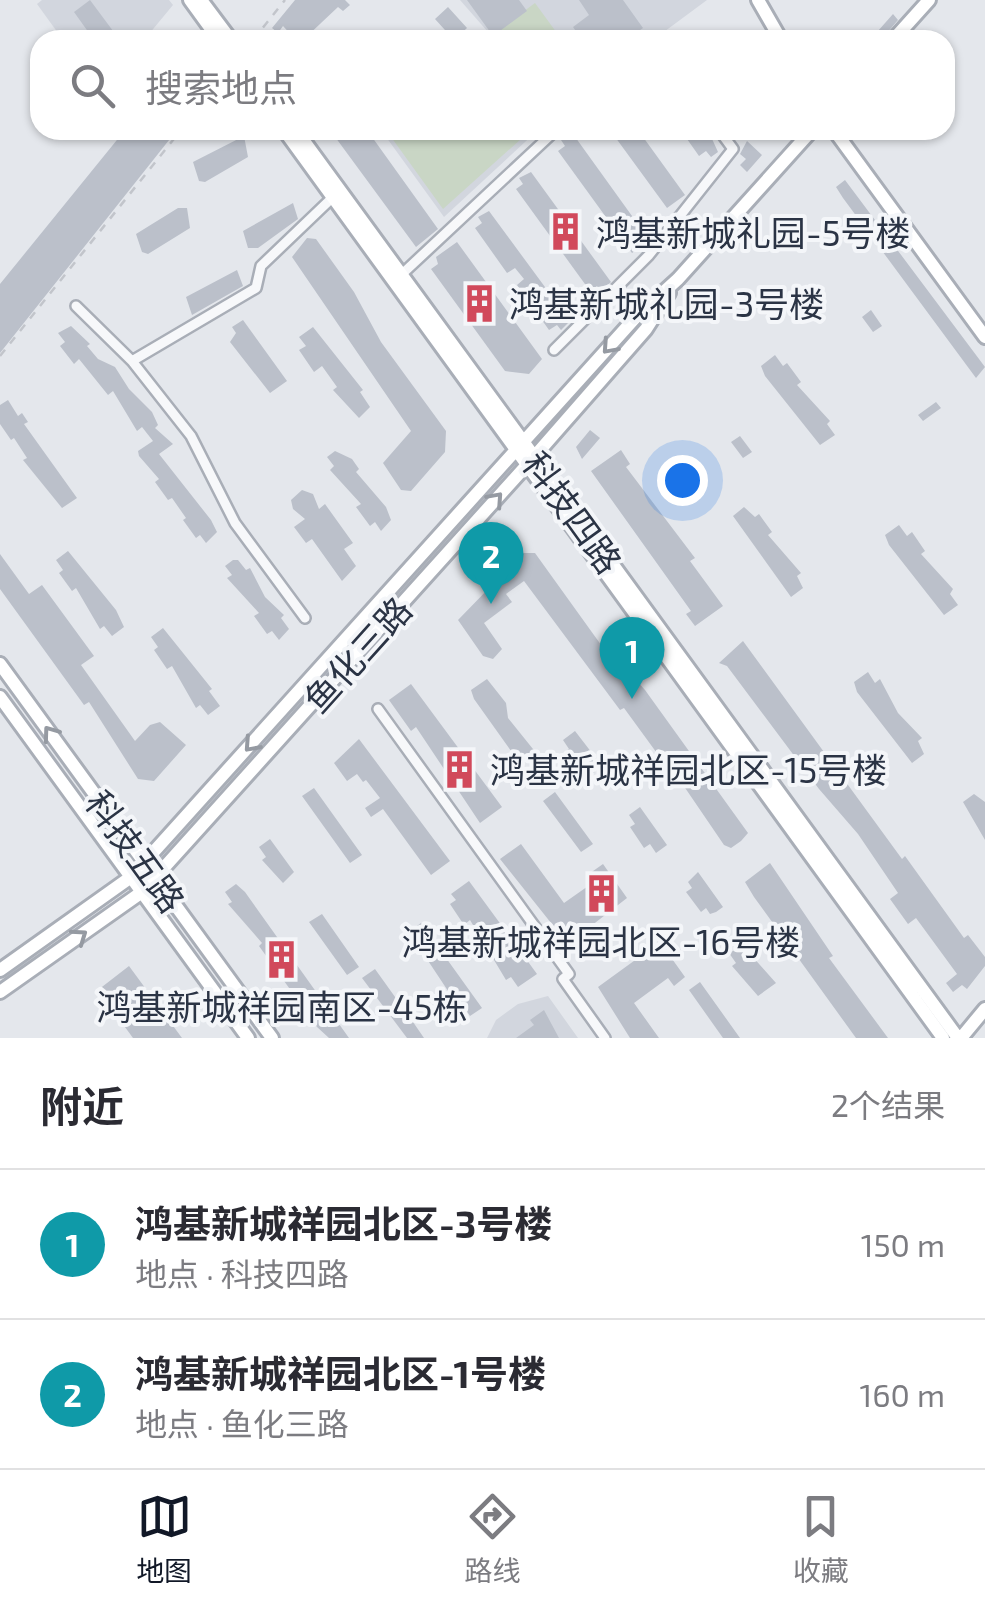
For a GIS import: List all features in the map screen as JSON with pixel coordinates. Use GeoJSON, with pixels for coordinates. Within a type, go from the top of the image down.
{"type":"FeatureCollection","features":[{"type":"Feature","properties":{"kind":"street"},"geometry":{"type":"LineString","coordinates":[[190,0],[212,30]]}},
{"type":"Feature","properties":{"kind":"street"},"geometry":{"type":"LineString","coordinates":[[202,0],[223,30]]}},
{"type":"Feature","properties":{"kind":"street"},"geometry":{"type":"LineString","coordinates":[[758,0],[774,30]]}},
{"type":"Feature","properties":{"kind":"street"},"geometry":{"type":"LineString","coordinates":[[902,30],[928,0]]}},
{"type":"Feature","properties":{"kind":"street","name":"科技四路"},"geometry":{"type":"LineString","coordinates":[[291,140],[520,447]]}},
{"type":"Feature","properties":{"kind":"street","name":"科技四路"},"geometry":{"type":"LineString","coordinates":[[303,140],[943,1038]]}},
{"type":"Feature","properties":{"kind":"street"},"geometry":{"type":"LineString","coordinates":[[401,274],[545,140]]}},
{"type":"Feature","properties":{"kind":"street"},"geometry":{"type":"LineString","coordinates":[[554,350],[649,254],[733,148],[727,140]]}},
{"type":"Feature","properties":{"kind":"street","name":"鱼化三路"},"geometry":{"type":"LineString","coordinates":[[0,970],[131,877],[635,318],[678,279],[803,140]]}},
{"type":"Feature","properties":{"kind":"street"},"geometry":{"type":"LineString","coordinates":[[841,140],[985,338]]}},
{"type":"Feature","properties":{"kind":"street"},"geometry":{"type":"LineString","coordinates":[[132,361],[256,288],[261,266],[332,198]]}},
{"type":"Feature","properties":{"kind":"street","name":"鱼化三路"},"geometry":{"type":"LineString","coordinates":[[0,992],[142,892],[646,329],[678,279]]}},
{"type":"Feature","properties":{"kind":"street"},"geometry":{"type":"LineString","coordinates":[[76,306],[132,361],[192,436],[235,522],[305,618]]}},
{"type":"Feature","properties":{"kind":"street","name":"科技四路"},"geometry":{"type":"LineString","coordinates":[[530,461],[959,1038]]}},
{"type":"Feature","properties":{"kind":"street","name":"科技五路"},"geometry":{"type":"LineString","coordinates":[[0,664],[272,1038]]}},
{"type":"Feature","properties":{"kind":"street","name":"科技五路"},"geometry":{"type":"LineString","coordinates":[[0,697],[248,1038]]}},
{"type":"Feature","properties":{"kind":"street"},"geometry":{"type":"LineString","coordinates":[[378,710],[569,974],[563,979],[605,1038]]}},
{"type":"Feature","properties":{"kind":"street"},"geometry":{"type":"LineString","coordinates":[[71,794],[87,783]]}},
{"type":"Feature","properties":{"kind":"street"},"geometry":{"type":"LineString","coordinates":[[195,964],[211,953]]}},
{"type":"Feature","properties":{"kind":"street"},"geometry":{"type":"LineString","coordinates":[[959,1038],[985,1009]]}},
{"type":"Feature","properties":{"kind":"path"},"geometry":{"type":"LineString","coordinates":[[261,30],[285,0]]}},
{"type":"Feature","properties":{"kind":"path"},"geometry":{"type":"LineString","coordinates":[[0,356],[173,140]]}},
{"type":"Feature","properties":{"kind":"shaded area"},"geometry":{"type":"Polygon","coordinates":[[[42,0],[169,0],[173,5],[152,30],[56,30],[37,4],[42,0]]]}},
{"type":"Feature","properties":{"kind":"shaded area"},"geometry":{"type":"Polygon","coordinates":[[[460,0],[707,0],[666,30],[486,30],[460,0]]]}},
{"type":"Feature","properties":{"kind":"shaded area"},"geometry":{"type":"Polygon","coordinates":[[[388,140],[527,140],[444,217],[388,140]]]}},
{"type":"Feature","properties":{"kind":"shaded area"},"geometry":{"type":"Polygon","coordinates":[[[548,996],[578,1038],[487,1038],[496,1020],[518,1004],[548,996]]]}},
{"type":"Feature","properties":{"kind":"green space"},"geometry":{"type":"Polygon","coordinates":[[[535,3],[555,30],[499,30],[535,3]]]}},
{"type":"Feature","properties":{"kind":"green space"},"geometry":{"type":"Polygon","coordinates":[[[393,140],[520,140],[443,209],[393,140]]]}},
{"type":"Feature","properties":{"kind":"building"},"geometry":{"type":"Polygon","coordinates":[[[90,0],[112,30],[87,30],[74,12],[90,0]]]}},
{"type":"Feature","properties":{"kind":"building"},"geometry":{"type":"Polygon","coordinates":[[[295,0],[345,0],[350,5],[343,11],[338,7],[314,30],[272,28],[295,0]]]}},
{"type":"Feature","properties":{"kind":"building"},"geometry":{"type":"Polygon","coordinates":[[[467,0],[519,0],[527,11],[501,30],[489,30],[467,0]]]}},
{"type":"Feature","properties":{"kind":"building"},"geometry":{"type":"Polygon","coordinates":[[[579,0],[623,0],[643,28],[575,30],[573,27],[589,15],[579,0]]]}},
{"type":"Feature","properties":{"kind":"building"},"geometry":{"type":"Polygon","coordinates":[[[448,7],[467,28],[445,30],[435,19],[448,7]]]}},
{"type":"Feature","properties":{"kind":"building"},"geometry":{"type":"Polygon","coordinates":[[[893,14],[898,20],[890,30],[879,30],[893,14]]]}},
{"type":"Feature","properties":{"kind":"building"},"geometry":{"type":"Polygon","coordinates":[[[117,140],[169,140],[0,353],[0,284],[117,140]]]}},
{"type":"Feature","properties":{"kind":"building"},"geometry":{"type":"Polygon","coordinates":[[[236,140],[245,140],[248,157],[205,182],[199,181],[193,162],[236,140]]]}},
{"type":"Feature","properties":{"kind":"building"},"geometry":{"type":"Polygon","coordinates":[[[337,140],[374,140],[438,229],[416,247],[337,140]]]}},
{"type":"Feature","properties":{"kind":"building"},"geometry":{"type":"Polygon","coordinates":[[[561,140],[577,140],[650,241],[642,251],[639,248],[632,253],[558,151],[565,146],[561,140]]]}},
{"type":"Feature","properties":{"kind":"building"},"geometry":{"type":"Polygon","coordinates":[[[617,140],[645,140],[685,195],[667,208],[617,140]]]}},
{"type":"Feature","properties":{"kind":"building"},"geometry":{"type":"Polygon","coordinates":[[[688,140],[713,140],[718,152],[711,157],[706,151],[699,156],[688,140]]]}},
{"type":"Feature","properties":{"kind":"building"},"geometry":{"type":"Polygon","coordinates":[[[747,141],[762,155],[747,172],[740,165],[746,159],[740,154],[747,141]]]}},
{"type":"Feature","properties":{"kind":"building","name":"鸿基新城礼园-5号楼"},"geometry":{"type":"Polygon","coordinates":[[[531,172],[611,282],[601,291],[597,286],[590,291],[516,189],[523,184],[519,178],[531,172]]]}},
{"type":"Feature","properties":{"kind":"building"},"geometry":{"type":"Polygon","coordinates":[[[845,180],[985,367],[976,378],[843,198],[836,187],[845,180]]]}},
{"type":"Feature","properties":{"kind":"building"},"geometry":{"type":"Polygon","coordinates":[[[293,203],[298,219],[258,248],[248,248],[243,231],[293,203]]]}},
{"type":"Feature","properties":{"kind":"building"},"geometry":{"type":"Polygon","coordinates":[[[178,208],[187,208],[190,228],[148,254],[142,252],[136,234],[178,208]]]}},
{"type":"Feature","properties":{"kind":"building"},"geometry":{"type":"Polygon","coordinates":[[[489,211],[570,321],[561,330],[557,325],[549,330],[517,285],[524,279],[515,268],[507,273],[475,228],[482,223],[478,217],[489,211]]]}},
{"type":"Feature","properties":{"kind":"building"},"geometry":{"type":"Polygon","coordinates":[[[307,238],[316,239],[354,292],[381,342],[446,431],[445,452],[411,491],[401,490],[383,463],[411,431],[292,257],[307,238]]]}},
{"type":"Feature","properties":{"kind":"building","name":"鸿基新城礼园-3号楼"},"geometry":{"type":"Polygon","coordinates":[[[457,242],[542,359],[529,374],[505,371],[431,269],[438,264],[436,257],[457,242]]]}},
{"type":"Feature","properties":{"kind":"building"},"geometry":{"type":"Polygon","coordinates":[[[237,270],[243,286],[192,315],[186,297],[237,270]]]}},
{"type":"Feature","properties":{"kind":"building"},"geometry":{"type":"Polygon","coordinates":[[[871,310],[882,326],[873,332],[862,317],[871,310]]]}},
{"type":"Feature","properties":{"kind":"building"},"geometry":{"type":"Polygon","coordinates":[[[243,320],[287,381],[270,393],[230,342],[236,333],[232,327],[243,320]]]}},
{"type":"Feature","properties":{"kind":"building"},"geometry":{"type":"Polygon","coordinates":[[[71,326],[90,344],[87,346],[98,359],[115,367],[129,389],[152,412],[158,425],[155,428],[173,444],[159,454],[211,520],[217,532],[206,543],[200,535],[196,538],[172,498],[168,500],[155,482],[159,479],[139,456],[138,451],[153,441],[142,427],[137,431],[113,391],[108,395],[79,359],[74,364],[60,346],[65,342],[58,333],[71,326]]]}},
{"type":"Feature","properties":{"kind":"building"},"geometry":{"type":"Polygon","coordinates":[[[313,327],[363,390],[360,392],[370,407],[359,418],[333,390],[337,387],[322,366],[314,372],[299,350],[306,346],[299,337],[313,327]]]}},
{"type":"Feature","properties":{"kind":"building"},"geometry":{"type":"Polygon","coordinates":[[[775,355],[783,366],[787,363],[801,382],[797,385],[830,421],[827,424],[835,435],[820,445],[765,376],[761,366],[775,355]]]}},
{"type":"Feature","properties":{"kind":"building"},"geometry":{"type":"Polygon","coordinates":[[[8,400],[18,416],[22,413],[28,422],[24,424],[77,498],[62,508],[0,424],[0,405],[8,400]]]}},
{"type":"Feature","properties":{"kind":"building"},"geometry":{"type":"Polygon","coordinates":[[[936,402],[941,408],[923,421],[918,415],[936,402]]]}},
{"type":"Feature","properties":{"kind":"building"},"geometry":{"type":"Polygon","coordinates":[[[590,430],[600,438],[582,459],[576,447],[590,430]]]}},
{"type":"Feature","properties":{"kind":"building"},"geometry":{"type":"Polygon","coordinates":[[[740,436],[752,452],[743,458],[731,442],[740,436]]]}},
{"type":"Feature","properties":{"kind":"building"},"geometry":{"type":"Polygon","coordinates":[[[621,450],[630,464],[626,467],[695,558],[690,561],[723,606],[695,626],[686,614],[691,611],[591,471],[621,450]]]}},
{"type":"Feature","properties":{"kind":"building"},"geometry":{"type":"Polygon","coordinates":[[[335,451],[352,459],[359,469],[356,472],[386,507],[391,520],[381,531],[375,522],[370,526],[356,507],[361,504],[330,470],[334,466],[327,457],[335,451]]]}},
{"type":"Feature","properties":{"kind":"building"},"geometry":{"type":"Polygon","coordinates":[[[302,490],[313,494],[319,509],[325,504],[353,543],[344,549],[356,566],[342,581],[312,539],[306,543],[294,527],[305,519],[293,509],[291,500],[302,490]]]}},
{"type":"Feature","properties":{"kind":"building"},"geometry":{"type":"Polygon","coordinates":[[[744,507],[755,517],[759,514],[772,532],[768,535],[801,573],[797,576],[803,588],[791,597],[733,516],[744,507]]]}},
{"type":"Feature","properties":{"kind":"building"},"geometry":{"type":"Polygon","coordinates":[[[899,525],[907,536],[912,532],[925,551],[921,554],[953,589],[950,594],[958,605],[944,615],[889,545],[885,535],[899,525]]]}},
{"type":"Feature","properties":{"kind":"building"},"geometry":{"type":"Polygon","coordinates":[[[68,551],[116,610],[124,627],[112,636],[104,626],[100,629],[76,588],[72,591],[59,573],[63,570],[56,560],[68,551]]]}},
{"type":"Feature","properties":{"kind":"building"},"geometry":{"type":"Polygon","coordinates":[[[523,553],[535,553],[609,656],[612,653],[645,690],[748,833],[741,841],[731,848],[724,845],[662,754],[659,756],[624,708],[620,710],[524,581],[506,594],[512,602],[484,623],[502,649],[493,659],[483,656],[458,620],[523,553]]]}},
{"type":"Feature","properties":{"kind":"building"},"geometry":{"type":"Polygon","coordinates":[[[0,554],[29,594],[42,585],[94,656],[81,665],[135,741],[150,725],[160,722],[186,745],[154,781],[138,779],[89,702],[84,705],[0,589],[0,554]]]}},
{"type":"Feature","properties":{"kind":"building"},"geometry":{"type":"Polygon","coordinates":[[[238,560],[246,570],[250,568],[265,597],[284,615],[281,618],[289,629],[279,640],[272,631],[267,634],[254,616],[259,613],[227,578],[232,575],[225,566],[238,560]]]}},
{"type":"Feature","properties":{"kind":"building"},"geometry":{"type":"Polygon","coordinates":[[[163,628],[212,689],[209,691],[220,706],[208,715],[200,705],[196,708],[172,666],[167,669],[154,650],[158,647],[151,637],[163,628]]]}},
{"type":"Feature","properties":{"kind":"building"},"geometry":{"type":"Polygon","coordinates":[[[743,641],[902,859],[905,856],[964,938],[968,935],[985,957],[985,966],[967,989],[962,985],[953,992],[946,983],[957,974],[916,918],[908,924],[890,899],[898,893],[858,834],[819,789],[727,666],[719,663],[743,641]]]}},
{"type":"Feature","properties":{"kind":"building"},"geometry":{"type":"Polygon","coordinates":[[[868,672],[875,683],[880,679],[898,713],[922,738],[918,741],[924,754],[912,763],[857,692],[854,682],[868,672]]]}},
{"type":"Feature","properties":{"kind":"building"},"geometry":{"type":"Polygon","coordinates":[[[487,679],[506,703],[508,718],[537,754],[521,765],[474,699],[471,690],[487,679]]]}},
{"type":"Feature","properties":{"kind":"building","name":"鸿基新城祥园北区-15号楼"},"geometry":{"type":"Polygon","coordinates":[[[411,684],[502,807],[480,823],[416,727],[411,731],[389,700],[411,684]]]}},
{"type":"Feature","properties":{"kind":"building"},"geometry":{"type":"Polygon","coordinates":[[[575,731],[602,766],[587,778],[565,752],[569,749],[563,740],[575,731]]]}},
{"type":"Feature","properties":{"kind":"building"},"geometry":{"type":"Polygon","coordinates":[[[359,739],[450,861],[431,875],[383,809],[371,817],[365,808],[380,798],[366,780],[363,782],[357,774],[347,781],[334,763],[359,739]]]}},
{"type":"Feature","properties":{"kind":"building"},"geometry":{"type":"Polygon","coordinates":[[[314,788],[362,855],[350,863],[302,796],[314,788]]]}},
{"type":"Feature","properties":{"kind":"building"},"geometry":{"type":"Polygon","coordinates":[[[555,792],[593,844],[581,852],[543,801],[555,792]]]}},
{"type":"Feature","properties":{"kind":"building"},"geometry":{"type":"Polygon","coordinates":[[[974,794],[985,802],[985,840],[963,802],[974,794]]]}},
{"type":"Feature","properties":{"kind":"building"},"geometry":{"type":"Polygon","coordinates":[[[640,807],[667,845],[656,853],[650,844],[644,848],[630,827],[635,824],[629,815],[640,807]]]}},
{"type":"Feature","properties":{"kind":"building"},"geometry":{"type":"Polygon","coordinates":[[[270,839],[294,872],[283,883],[262,860],[266,857],[259,847],[270,839]]]}},
{"type":"Feature","properties":{"kind":"building","name":"鸿基新城祥园北区-16号楼"},"geometry":{"type":"Polygon","coordinates":[[[521,844],[564,903],[591,884],[586,876],[603,864],[627,898],[582,933],[583,940],[575,946],[567,935],[563,938],[500,859],[521,844]]]}},
{"type":"Feature","properties":{"kind":"building"},"geometry":{"type":"Polygon","coordinates":[[[770,863],[833,956],[829,958],[888,1038],[856,1038],[754,897],[745,882],[770,863]]]}},
{"type":"Feature","properties":{"kind":"building"},"geometry":{"type":"Polygon","coordinates":[[[698,872],[723,907],[716,912],[710,914],[706,908],[701,912],[686,892],[692,888],[688,882],[698,872]]]}},
{"type":"Feature","properties":{"kind":"building"},"geometry":{"type":"Polygon","coordinates":[[[469,881],[537,974],[518,987],[511,977],[506,980],[470,920],[464,925],[450,904],[456,900],[451,894],[469,881]]]}},
{"type":"Feature","properties":{"kind":"building","name":"鸿基新城祥园南区-45栋"},"geometry":{"type":"Polygon","coordinates":[[[236,884],[349,1038],[329,1038],[317,1027],[259,946],[262,943],[228,904],[232,902],[225,892],[236,884]]]}},
{"type":"Feature","properties":{"kind":"building"},"geometry":{"type":"Polygon","coordinates":[[[322,914],[359,967],[347,975],[309,922],[322,914]]]}},
{"type":"Feature","properties":{"kind":"building"},"geometry":{"type":"Polygon","coordinates":[[[421,923],[482,1008],[470,1016],[462,1004],[458,1006],[409,932],[421,923]]]}},
{"type":"Feature","properties":{"kind":"building"},"geometry":{"type":"Polygon","coordinates":[[[660,942],[685,977],[674,986],[668,978],[634,1003],[659,1038],[630,1038],[598,987],[660,942]]]}},
{"type":"Feature","properties":{"kind":"building"},"geometry":{"type":"Polygon","coordinates":[[[743,946],[776,983],[758,996],[732,966],[736,963],[729,953],[743,946]]]}},
{"type":"Feature","properties":{"kind":"building"},"geometry":{"type":"Polygon","coordinates":[[[129,966],[182,1038],[133,1038],[98,990],[129,966]]]}},
{"type":"Feature","properties":{"kind":"building"},"geometry":{"type":"Polygon","coordinates":[[[375,969],[424,1038],[407,1038],[362,978],[375,969]]]}},
{"type":"Feature","properties":{"kind":"building"},"geometry":{"type":"Polygon","coordinates":[[[700,982],[740,1038],[723,1038],[689,990],[700,982]]]}},
{"type":"Feature","properties":{"kind":"building"},"geometry":{"type":"Polygon","coordinates":[[[544,1010],[559,1038],[516,1038],[534,1025],[530,1020],[544,1010]]]}},
{"type":"Feature","properties":{"kind":"place","name":"鸿基新城礼园-5号楼"},"geometry":{"type":"Point","coordinates":[566,232]}},
{"type":"Feature","properties":{"kind":"place","name":"鸿基新城礼园-3号楼"},"geometry":{"type":"Point","coordinates":[479,303]}},
{"type":"Feature","properties":{"kind":"place","name":"鸿基新城祥园北区-1号楼"},"geometry":{"type":"Point","coordinates":[491,604]}},
{"type":"Feature","properties":{"kind":"place","name":"鸿基新城祥园北区-3号楼"},"geometry":{"type":"Point","coordinates":[632,699]}},
{"type":"Feature","properties":{"kind":"place","name":"鸿基新城祥园北区-15号楼"},"geometry":{"type":"Point","coordinates":[460,769]}},
{"type":"Feature","properties":{"kind":"place","name":"鸿基新城祥园北区-16号楼"},"geometry":{"type":"Point","coordinates":[601,894]}},
{"type":"Feature","properties":{"kind":"place","name":"鸿基新城祥园南区-45栋"},"geometry":{"type":"Point","coordinates":[282,959]}}]}
